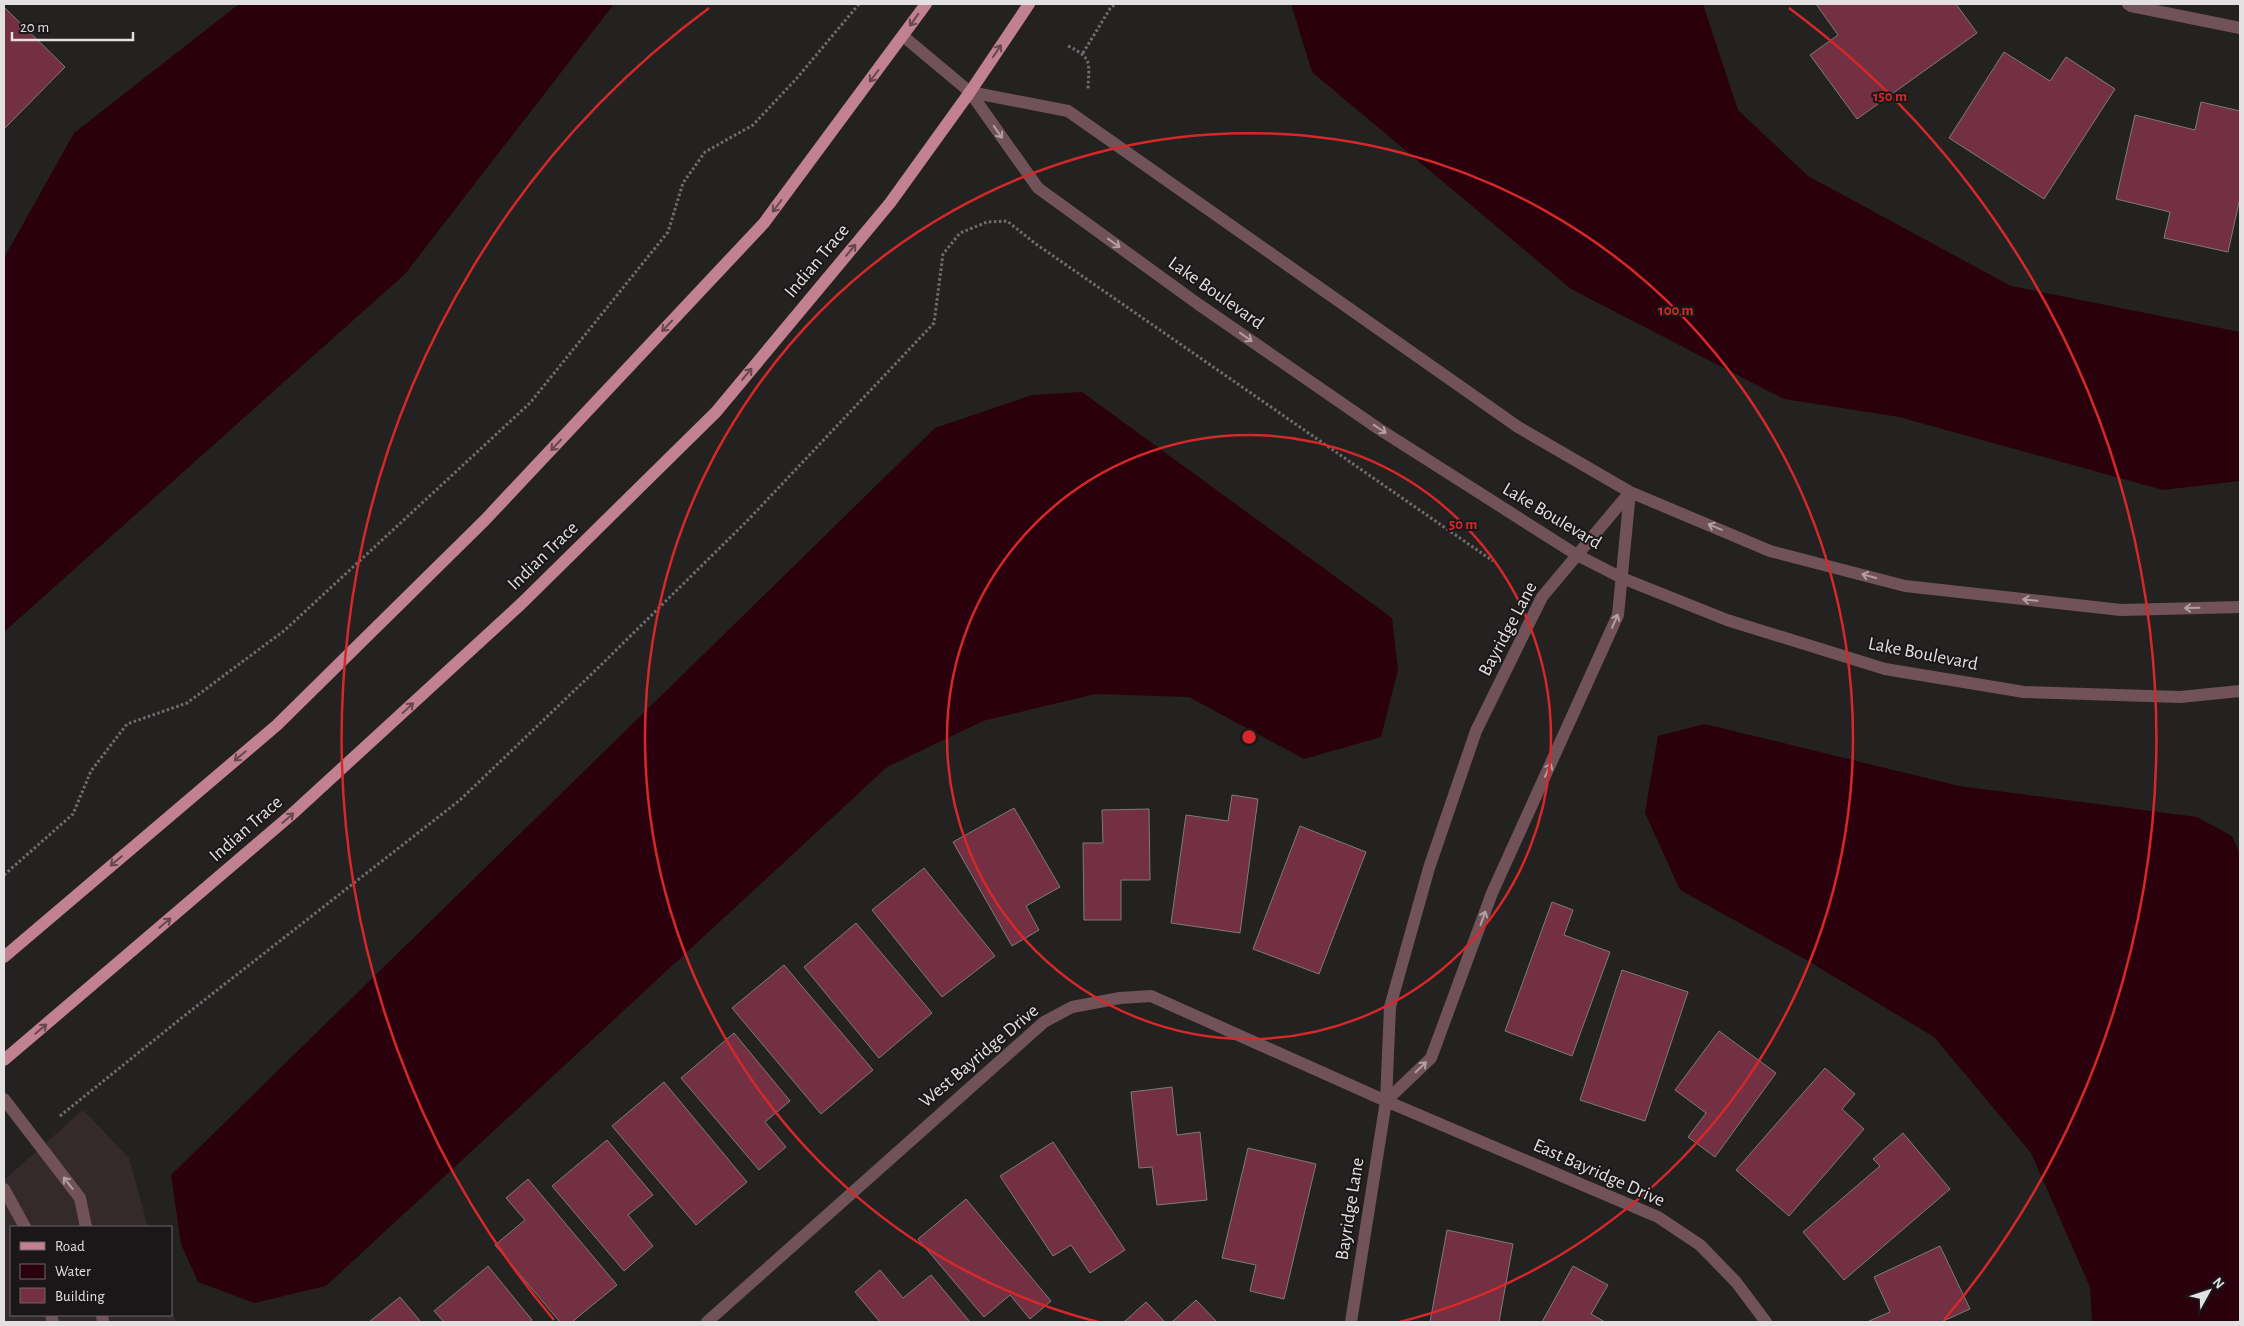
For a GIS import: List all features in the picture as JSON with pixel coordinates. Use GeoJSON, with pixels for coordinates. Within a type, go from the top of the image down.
{"type":"FeatureCollection","features":[{"type":"Feature","properties":{"kind":"main road"},"geometry":{"type":"LineString","coordinates":[[4,957],[277,725],[485,520],[764,223],[926,4]]}},
{"type":"Feature","properties":{"kind":"main road","name":"Indian Trace"},"geometry":{"type":"LineString","coordinates":[[4,1060],[291,815],[521,604],[716,412],[890,204],[970,92],[1028,4]]}},
{"type":"Feature","properties":{"kind":"street"},"geometry":{"type":"LineString","coordinates":[[2128,4],[2240,28]]}},
{"type":"Feature","properties":{"kind":"street","name":"Lake Boulevard"},"geometry":{"type":"LineString","coordinates":[[903,36],[970,92],[1038,188],[1198,304],[1379,429],[1577,555],[1622,578],[1727,620],[1885,669],[2024,692],[2180,697],[2240,691]]}},
{"type":"Feature","properties":{"kind":"street","name":"Lake Boulevard"},"geometry":{"type":"LineString","coordinates":[[970,92],[1068,111],[1518,426],[1630,492],[1770,551],[1904,586],[2121,610],[2240,607]]}},
{"type":"Feature","properties":{"kind":"street"},"geometry":{"type":"LineString","coordinates":[[1386,1101],[1431,1058],[1492,893],[1618,615],[1630,492]]}},
{"type":"Feature","properties":{"kind":"street","name":"Bayridge Lane"},"geometry":{"type":"LineString","coordinates":[[1351,1322],[1386,1101],[1390,1007],[1429,868],[1476,731],[1542,597],[1630,492]]}},
{"type":"Feature","properties":{"kind":"street","name":"West Bayridge Drive"},"geometry":{"type":"LineString","coordinates":[[707,1322],[1010,1051],[1044,1022],[1072,1007],[1120,998],[1152,996],[1386,1101]]}},
{"type":"Feature","properties":{"kind":"street"},"geometry":{"type":"LineString","coordinates":[[4,1099],[80,1198],[86,1226]]}},
{"type":"Feature","properties":{"kind":"street","name":"East Bayridge Drive"},"geometry":{"type":"LineString","coordinates":[[1386,1101],[1658,1217],[1700,1245],[1736,1282],[1766,1322]]}},
{"type":"Feature","properties":{"kind":"street"},"geometry":{"type":"LineString","coordinates":[[4,1189],[25,1226]]}},
{"type":"Feature","properties":{"kind":"path"},"geometry":{"type":"LineString","coordinates":[[4,875],[73,814],[91,771],[127,724],[187,703],[285,630],[530,403],[668,232],[683,182],[705,152],[753,125],[797,78],[859,4]]}},
{"type":"Feature","properties":{"kind":"path"},"geometry":{"type":"LineString","coordinates":[[1083,53],[1111,7],[1116,4]]}},
{"type":"Feature","properties":{"kind":"path"},"geometry":{"type":"LineString","coordinates":[[1068,46],[1083,53],[1089,64],[1088,89]]}},
{"type":"Feature","properties":{"kind":"path"},"geometry":{"type":"LineString","coordinates":[[60,1116],[184,1016],[460,800],[601,665],[749,518],[934,323],[943,254],[960,233],[973,226],[992,221],[1007,221],[1036,244],[1493,561]]}},
{"type":"Feature","properties":{"kind":"shaded area"},"geometry":{"type":"Polygon","coordinates":[[[83,1110],[129,1158],[148,1226],[10,1226],[10,1316],[172,1316],[172,1310],[176,1322],[4,1322],[4,1180],[83,1110]]]}},
{"type":"Feature","properties":{"kind":"water"},"geometry":{"type":"Polygon","coordinates":[[[239,4],[614,4],[405,274],[4,632],[4,258],[74,133],[239,4]]]}},
{"type":"Feature","properties":{"kind":"water"},"geometry":{"type":"Polygon","coordinates":[[[1291,4],[1703,4],[1738,110],[1808,176],[2011,286],[2240,332],[2240,481],[2163,490],[1899,417],[1784,399],[1571,289],[1312,72],[1291,4]]]}},
{"type":"Feature","properties":{"kind":"water"},"geometry":{"type":"Polygon","coordinates":[[[1082,392],[1392,618],[1398,670],[1381,737],[1304,759],[1189,697],[1095,694],[983,721],[887,767],[326,1286],[254,1303],[198,1282],[181,1244],[171,1175],[935,428],[1032,395],[1082,392]]]}},
{"type":"Feature","properties":{"kind":"water"},"geometry":{"type":"Polygon","coordinates":[[[1705,724],[1959,786],[2197,817],[2232,836],[2240,854],[2240,1322],[2092,1322],[2090,1287],[2031,1153],[1934,1037],[1808,961],[1680,890],[1645,813],[1658,736],[1705,724]]]}},
{"type":"Feature","properties":{"kind":"building"},"geometry":{"type":"Polygon","coordinates":[[[1816,4],[1956,4],[1977,33],[1857,119],[1810,55],[1838,35],[1816,4]]]}},
{"type":"Feature","properties":{"kind":"building"},"geometry":{"type":"Polygon","coordinates":[[[4,7],[65,67],[4,129],[4,7]]]}},
{"type":"Feature","properties":{"kind":"building"},"geometry":{"type":"Polygon","coordinates":[[[2004,52],[2050,81],[2066,57],[2115,89],[2044,199],[1949,138],[2004,52]]]}},
{"type":"Feature","properties":{"kind":"building"},"geometry":{"type":"Polygon","coordinates":[[[2201,102],[2240,111],[2240,198],[2228,252],[2164,238],[2170,212],[2116,199],[2135,115],[2195,130],[2201,102]]]}},
{"type":"Feature","properties":{"kind":"building"},"geometry":{"type":"Polygon","coordinates":[[[1232,795],[1258,799],[1240,933],[1171,923],[1186,815],[1228,821],[1232,795]]]}},
{"type":"Feature","properties":{"kind":"building"},"geometry":{"type":"Polygon","coordinates":[[[1014,808],[1060,887],[1026,906],[1039,930],[1012,946],[953,842],[1014,808]]]}},
{"type":"Feature","properties":{"kind":"building"},"geometry":{"type":"Polygon","coordinates":[[[1149,809],[1150,880],[1121,880],[1121,920],[1084,920],[1083,843],[1103,843],[1102,810],[1149,809]]]}},
{"type":"Feature","properties":{"kind":"building"},"geometry":{"type":"Polygon","coordinates":[[[1300,826],[1366,852],[1319,974],[1253,949],[1300,826]]]}},
{"type":"Feature","properties":{"kind":"building"},"geometry":{"type":"Polygon","coordinates":[[[924,868],[995,956],[942,997],[872,910],[924,868]]]}},
{"type":"Feature","properties":{"kind":"building"},"geometry":{"type":"Polygon","coordinates":[[[1552,902],[1573,910],[1564,935],[1610,952],[1572,1056],[1505,1031],[1552,902]]]}},
{"type":"Feature","properties":{"kind":"building"},"geometry":{"type":"Polygon","coordinates":[[[856,923],[932,1013],[879,1058],[804,967],[856,923]]]}},
{"type":"Feature","properties":{"kind":"building"},"geometry":{"type":"Polygon","coordinates":[[[784,965],[873,1070],[821,1114],[732,1008],[784,965]]]}},
{"type":"Feature","properties":{"kind":"building"},"geometry":{"type":"Polygon","coordinates":[[[1622,970],[1688,992],[1645,1121],[1580,1100],[1622,970]]]}},
{"type":"Feature","properties":{"kind":"building"},"geometry":{"type":"Polygon","coordinates":[[[1719,1031],[1776,1073],[1715,1157],[1688,1137],[1706,1113],[1675,1090],[1719,1031]]]}},
{"type":"Feature","properties":{"kind":"building"},"geometry":{"type":"Polygon","coordinates":[[[734,1033],[790,1101],[765,1122],[786,1147],[759,1170],[681,1078],[734,1033]]]}},
{"type":"Feature","properties":{"kind":"building"},"geometry":{"type":"Polygon","coordinates":[[[1825,1068],[1855,1094],[1842,1109],[1864,1129],[1789,1216],[1736,1170],[1825,1068]]]}},
{"type":"Feature","properties":{"kind":"building"},"geometry":{"type":"Polygon","coordinates":[[[664,1082],[747,1182],[696,1225],[612,1126],[664,1082]]]}},
{"type":"Feature","properties":{"kind":"building"},"geometry":{"type":"Polygon","coordinates":[[[1172,1087],[1177,1135],[1200,1132],[1207,1200],[1157,1205],[1152,1167],[1139,1168],[1131,1092],[1172,1087]]]}},
{"type":"Feature","properties":{"kind":"building"},"geometry":{"type":"Polygon","coordinates":[[[1903,1133],[1950,1189],[1844,1280],[1803,1232],[1880,1166],[1873,1159],[1903,1133]]]}},
{"type":"Feature","properties":{"kind":"building"},"geometry":{"type":"Polygon","coordinates":[[[607,1140],[653,1195],[628,1215],[653,1246],[624,1271],[552,1186],[607,1140]]]}},
{"type":"Feature","properties":{"kind":"building"},"geometry":{"type":"Polygon","coordinates":[[[1053,1142],[1125,1250],[1090,1273],[1071,1245],[1053,1256],[1000,1176],[1053,1142]]]}},
{"type":"Feature","properties":{"kind":"building"},"geometry":{"type":"Polygon","coordinates":[[[1248,1148],[1316,1164],[1284,1299],[1250,1291],[1256,1265],[1222,1258],[1248,1148]]]}},
{"type":"Feature","properties":{"kind":"building"},"geometry":{"type":"Polygon","coordinates":[[[528,1179],[617,1285],[572,1322],[560,1322],[495,1245],[525,1220],[506,1198],[528,1179]]]}},
{"type":"Feature","properties":{"kind":"building"},"geometry":{"type":"Polygon","coordinates":[[[966,1199],[1051,1301],[1030,1319],[1010,1295],[984,1317],[918,1239],[966,1199]]]}},
{"type":"Feature","properties":{"kind":"building"},"geometry":{"type":"Polygon","coordinates":[[[1447,1230],[1513,1244],[1499,1322],[1430,1322],[1447,1230]]]}},
{"type":"Feature","properties":{"kind":"building"},"geometry":{"type":"Polygon","coordinates":[[[1940,1246],[1970,1309],[1941,1322],[1867,1322],[1890,1312],[1874,1277],[1940,1246]]]}},
{"type":"Feature","properties":{"kind":"building"},"geometry":{"type":"Polygon","coordinates":[[[488,1266],[532,1320],[530,1322],[444,1322],[434,1311],[488,1266]]]}},
{"type":"Feature","properties":{"kind":"building"},"geometry":{"type":"Polygon","coordinates":[[[1573,1266],[1608,1285],[1591,1314],[1605,1322],[1542,1322],[1573,1266]]]}},
{"type":"Feature","properties":{"kind":"building"},"geometry":{"type":"Polygon","coordinates":[[[880,1270],[903,1298],[931,1275],[970,1322],[880,1322],[855,1292],[880,1270]]]}},
{"type":"Feature","properties":{"kind":"building"},"geometry":{"type":"Polygon","coordinates":[[[400,1297],[421,1322],[369,1322],[400,1297]]]}},
{"type":"Feature","properties":{"kind":"building"},"geometry":{"type":"Polygon","coordinates":[[[1196,1300],[1217,1322],[1172,1322],[1196,1300]]]}},
{"type":"Feature","properties":{"kind":"building"},"geometry":{"type":"Polygon","coordinates":[[[1146,1302],[1165,1322],[1124,1322],[1146,1302]]]}}]}
